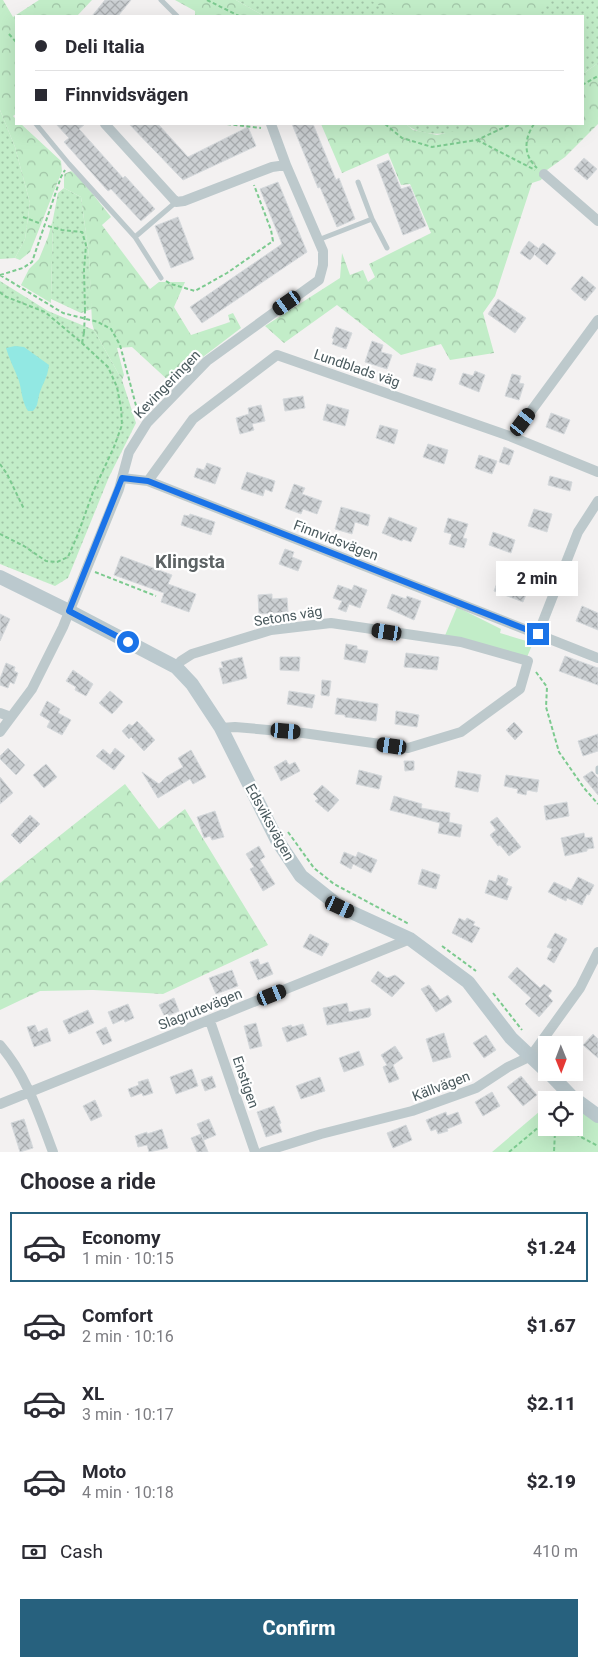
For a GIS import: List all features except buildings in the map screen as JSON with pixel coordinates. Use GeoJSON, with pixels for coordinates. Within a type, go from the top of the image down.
{"type":"FeatureCollection","features":[{"type":"Feature","properties":{"kind":"street"},"geometry":{"type":"LineString","coordinates":[[106,125],[176,202],[272,167],[286,165]]}},
{"type":"Feature","properties":{"kind":"street","name":"Kevingeringen"},"geometry":{"type":"LineString","coordinates":[[0,732],[32,689],[69,611],[122,478],[129,452],[147,423],[206,361],[319,280],[323,265],[323,251],[286,165],[272,126]]}},
{"type":"Feature","properties":{"kind":"street"},"geometry":{"type":"LineString","coordinates":[[544,174],[598,222]]}},
{"type":"Feature","properties":{"kind":"street"},"geometry":{"type":"LineString","coordinates":[[512,437],[598,320]]}},
{"type":"Feature","properties":{"kind":"street","name":"Lundblads väg"},"geometry":{"type":"LineString","coordinates":[[148,481],[193,418],[277,355],[512,437],[598,472]]}},
{"type":"Feature","properties":{"kind":"street","name":"Finnvidsvägen"},"geometry":{"type":"LineString","coordinates":[[122,478],[148,481],[598,658]]}},
{"type":"Feature","properties":{"kind":"street"},"geometry":{"type":"LineString","coordinates":[[538,634],[578,532],[598,501]]}},
{"type":"Feature","properties":{"kind":"street","name":"Edsviksvägen"},"geometry":{"type":"LineString","coordinates":[[0,577],[176,667],[192,684],[221,728],[276,840],[300,876],[340,907],[411,932],[468,982],[511,1038],[538,1063]]}},
{"type":"Feature","properties":{"kind":"street","name":"Setons väg"},"geometry":{"type":"LineString","coordinates":[[176,667],[181,661],[192,654],[271,630],[331,623],[460,642],[528,661]]}},
{"type":"Feature","properties":{"kind":"street"},"geometry":{"type":"LineString","coordinates":[[221,728],[235,727],[303,733],[408,748],[461,732],[476,722],[520,689],[528,661]]}},
{"type":"Feature","properties":{"kind":"street"},"geometry":{"type":"LineString","coordinates":[[0,713],[11,717]]}},
{"type":"Feature","properties":{"kind":"street","name":"Slagrutevägen"},"geometry":{"type":"LineString","coordinates":[[0,1104],[210,1021],[411,932]]}},
{"type":"Feature","properties":{"kind":"street"},"geometry":{"type":"LineString","coordinates":[[531,1056],[580,988],[598,952]]}},
{"type":"Feature","properties":{"kind":"street","name":"Enstigen"},"geometry":{"type":"LineString","coordinates":[[210,1021],[255,1152]]}},
{"type":"Feature","properties":{"kind":"street"},"geometry":{"type":"LineString","coordinates":[[0,1046],[30,1092],[53,1152]]}},
{"type":"Feature","properties":{"kind":"street","name":"Källvägen"},"geometry":{"type":"LineString","coordinates":[[263,1152],[321,1134],[421,1108],[476,1088],[508,1066],[531,1056]]}},
{"type":"Feature","properties":{"kind":"street","name":"Edsviksvägen"},"geometry":{"type":"LineString","coordinates":[[556,1081],[572,1097],[598,1116]]}},
{"type":"Feature","properties":{"kind":"lane"},"geometry":{"type":"LineString","coordinates":[[161,0],[176,15]]}},
{"type":"Feature","properties":{"kind":"lane"},"geometry":{"type":"LineString","coordinates":[[37,125],[69,164],[135,237],[162,278]]}},
{"type":"Feature","properties":{"kind":"lane"},"geometry":{"type":"LineString","coordinates":[[358,182],[372,219],[386,248]]}},
{"type":"Feature","properties":{"kind":"lane"},"geometry":{"type":"LineString","coordinates":[[135,237],[176,202]]}},
{"type":"Feature","properties":{"kind":"lane"},"geometry":{"type":"LineString","coordinates":[[318,240],[372,219]]}},
{"type":"Feature","properties":{"kind":"path"},"geometry":{"type":"LineString","coordinates":[[207,0],[237,15]]}},
{"type":"Feature","properties":{"kind":"path"},"geometry":{"type":"LineString","coordinates":[[9,34],[15,41]]}},
{"type":"Feature","properties":{"kind":"path"},"geometry":{"type":"LineString","coordinates":[[584,84],[598,76]]}},
{"type":"Feature","properties":{"kind":"path"},"geometry":{"type":"LineString","coordinates":[[250,125],[272,126]]}},
{"type":"Feature","properties":{"kind":"path"},"geometry":{"type":"LineString","coordinates":[[387,125],[402,138],[432,147],[477,140],[509,125]]}},
{"type":"Feature","properties":{"kind":"path"},"geometry":{"type":"LineString","coordinates":[[533,125],[528,133],[525,150],[533,164],[544,174]]}},
{"type":"Feature","properties":{"kind":"path"},"geometry":{"type":"LineString","coordinates":[[477,140],[544,174]]}},
{"type":"Feature","properties":{"kind":"path"},"geometry":{"type":"LineString","coordinates":[[0,275],[23,268],[32,262],[61,177],[69,164]]}},
{"type":"Feature","properties":{"kind":"path"},"geometry":{"type":"LineString","coordinates":[[162,278],[171,284],[195,291],[227,273],[272,241],[271,230],[251,176]]}},
{"type":"Feature","properties":{"kind":"path"},"geometry":{"type":"LineString","coordinates":[[22,217],[39,223]]}},
{"type":"Feature","properties":{"kind":"path"},"geometry":{"type":"LineString","coordinates":[[48,226],[62,230],[82,232],[86,245],[84,270],[85,311],[82,343]]}},
{"type":"Feature","properties":{"kind":"path"},"geometry":{"type":"LineString","coordinates":[[0,275],[63,313],[98,322],[110,328],[120,345],[137,416],[147,423]]}},
{"type":"Feature","properties":{"kind":"path"},"geometry":{"type":"LineString","coordinates":[[0,292],[4,296],[45,312],[108,367],[117,387],[122,425],[68,557],[57,562],[46,561],[24,546],[0,534]]}},
{"type":"Feature","properties":{"kind":"path"},"geometry":{"type":"LineString","coordinates":[[0,464],[8,474],[24,509]]}},
{"type":"Feature","properties":{"kind":"path"},"geometry":{"type":"LineString","coordinates":[[86,568],[156,596]]}},
{"type":"Feature","properties":{"kind":"path"},"geometry":{"type":"LineString","coordinates":[[528,661],[547,687],[546,707],[559,752],[584,788],[598,804]]}},
{"type":"Feature","properties":{"kind":"path"},"geometry":{"type":"LineString","coordinates":[[288,832],[314,868],[334,884],[411,932]]}},
{"type":"Feature","properties":{"kind":"path"},"geometry":{"type":"LineString","coordinates":[[436,942],[477,973]]}},
{"type":"Feature","properties":{"kind":"path"},"geometry":{"type":"LineString","coordinates":[[489,988],[524,1033]]}},
{"type":"Feature","properties":{"kind":"path"},"geometry":{"type":"LineString","coordinates":[[509,1152],[538,1128]]}},
{"type":"Feature","properties":{"kind":"path"},"geometry":{"type":"LineString","coordinates":[[554,1152],[555,1136]]}},
{"type":"Feature","properties":{"kind":"path"},"geometry":{"type":"LineString","coordinates":[[579,1136],[598,1146]]}},
{"type":"Feature","properties":{"kind":"green space"},"geometry":{"type":"Polygon","coordinates":[[[0,0],[3,0],[13,17],[15,16],[15,115],[13,116],[15,118],[15,125],[22,125],[61,161],[62,171],[30,252],[20,260],[15,258],[25,239],[30,203],[15,147],[0,110],[0,0]]]}},
{"type":"Feature","properties":{"kind":"green space"},"geometry":{"type":"Polygon","coordinates":[[[39,0],[92,0],[78,15],[16,15],[39,0]]]}},
{"type":"Feature","properties":{"kind":"green space"},"geometry":{"type":"Polygon","coordinates":[[[175,0],[236,0],[262,15],[195,15],[195,11],[175,0]]]}},
{"type":"Feature","properties":{"kind":"green space"},"geometry":{"type":"Polygon","coordinates":[[[236,0],[598,0],[598,63],[584,73],[584,15],[262,15],[236,0]]]}},
{"type":"Feature","properties":{"kind":"green space"},"geometry":{"type":"Polygon","coordinates":[[[370,0],[545,1],[545,10],[534,15],[399,15],[392,13],[370,0]]]}},
{"type":"Feature","properties":{"kind":"green space"},"geometry":{"type":"Polygon","coordinates":[[[598,63],[598,124],[565,157],[547,170],[541,180],[532,183],[495,296],[483,313],[494,353],[450,360],[441,344],[401,355],[337,305],[284,343],[265,326],[340,278],[342,253],[350,275],[363,270],[368,282],[375,277],[369,264],[431,233],[410,184],[401,185],[388,153],[342,173],[321,125],[407,125],[413,130],[437,135],[481,125],[584,125],[584,73],[598,63]]]}},
{"type":"Feature","properties":{"kind":"green space"},"geometry":{"type":"Polygon","coordinates":[[[0,110],[15,147],[30,203],[25,239],[15,258],[0,259],[0,110]]]}},
{"type":"Feature","properties":{"kind":"green space"},"geometry":{"type":"Polygon","coordinates":[[[408,125],[482,125],[456,132],[433,134],[414,129],[408,125]]]}},
{"type":"Feature","properties":{"kind":"green space"},"geometry":{"type":"Polygon","coordinates":[[[71,171],[80,178],[111,217],[102,225],[150,289],[159,282],[185,282],[174,307],[191,335],[230,322],[228,315],[233,313],[241,328],[170,382],[132,347],[117,348],[124,375],[122,380],[94,330],[92,323],[89,256],[81,197],[64,188],[64,174],[71,171]]]}},
{"type":"Feature","properties":{"kind":"green space"},"geometry":{"type":"Polygon","coordinates":[[[64,188],[81,197],[89,256],[92,309],[81,313],[51,299],[53,219],[58,193],[64,188]]]}},
{"type":"Feature","properties":{"kind":"green space"},"geometry":{"type":"Polygon","coordinates":[[[53,219],[51,303],[21,285],[29,269],[39,259],[53,219]]]}},
{"type":"Feature","properties":{"kind":"green space"},"geometry":{"type":"Polygon","coordinates":[[[0,281],[48,311],[94,330],[122,380],[136,423],[109,477],[68,578],[55,586],[0,564],[0,281]]]}},
{"type":"Feature","properties":{"kind":"green space"},"geometry":{"type":"Polygon","coordinates":[[[457,607],[501,629],[500,633],[533,643],[527,657],[444,638],[457,607]]]}},
{"type":"Feature","properties":{"kind":"green space"},"geometry":{"type":"Polygon","coordinates":[[[125,784],[159,829],[185,809],[268,945],[163,994],[93,990],[40,991],[0,1010],[0,883],[125,784]]]}},
{"type":"Feature","properties":{"kind":"green space"},"geometry":{"type":"Polygon","coordinates":[[[538,1113],[538,1136],[583,1136],[583,1113],[598,1122],[598,1152],[492,1152],[538,1113]]]}},
{"type":"Feature","properties":{"kind":"water"},"geometry":{"type":"Polygon","coordinates":[[[24,347],[49,365],[33,411],[28,411],[24,404],[19,381],[6,348],[24,347]]]}},
{"type":"Feature","properties":{"kind":"district","name":"Klingsta"},"geometry":{"type":"Point","coordinates":[190,561]}},
{"type":"Feature","properties":{"kind":"route"},"geometry":{"type":"LineString","coordinates":[[128,642],[69,611],[122,478],[148,481],[538,634]]}}]}
